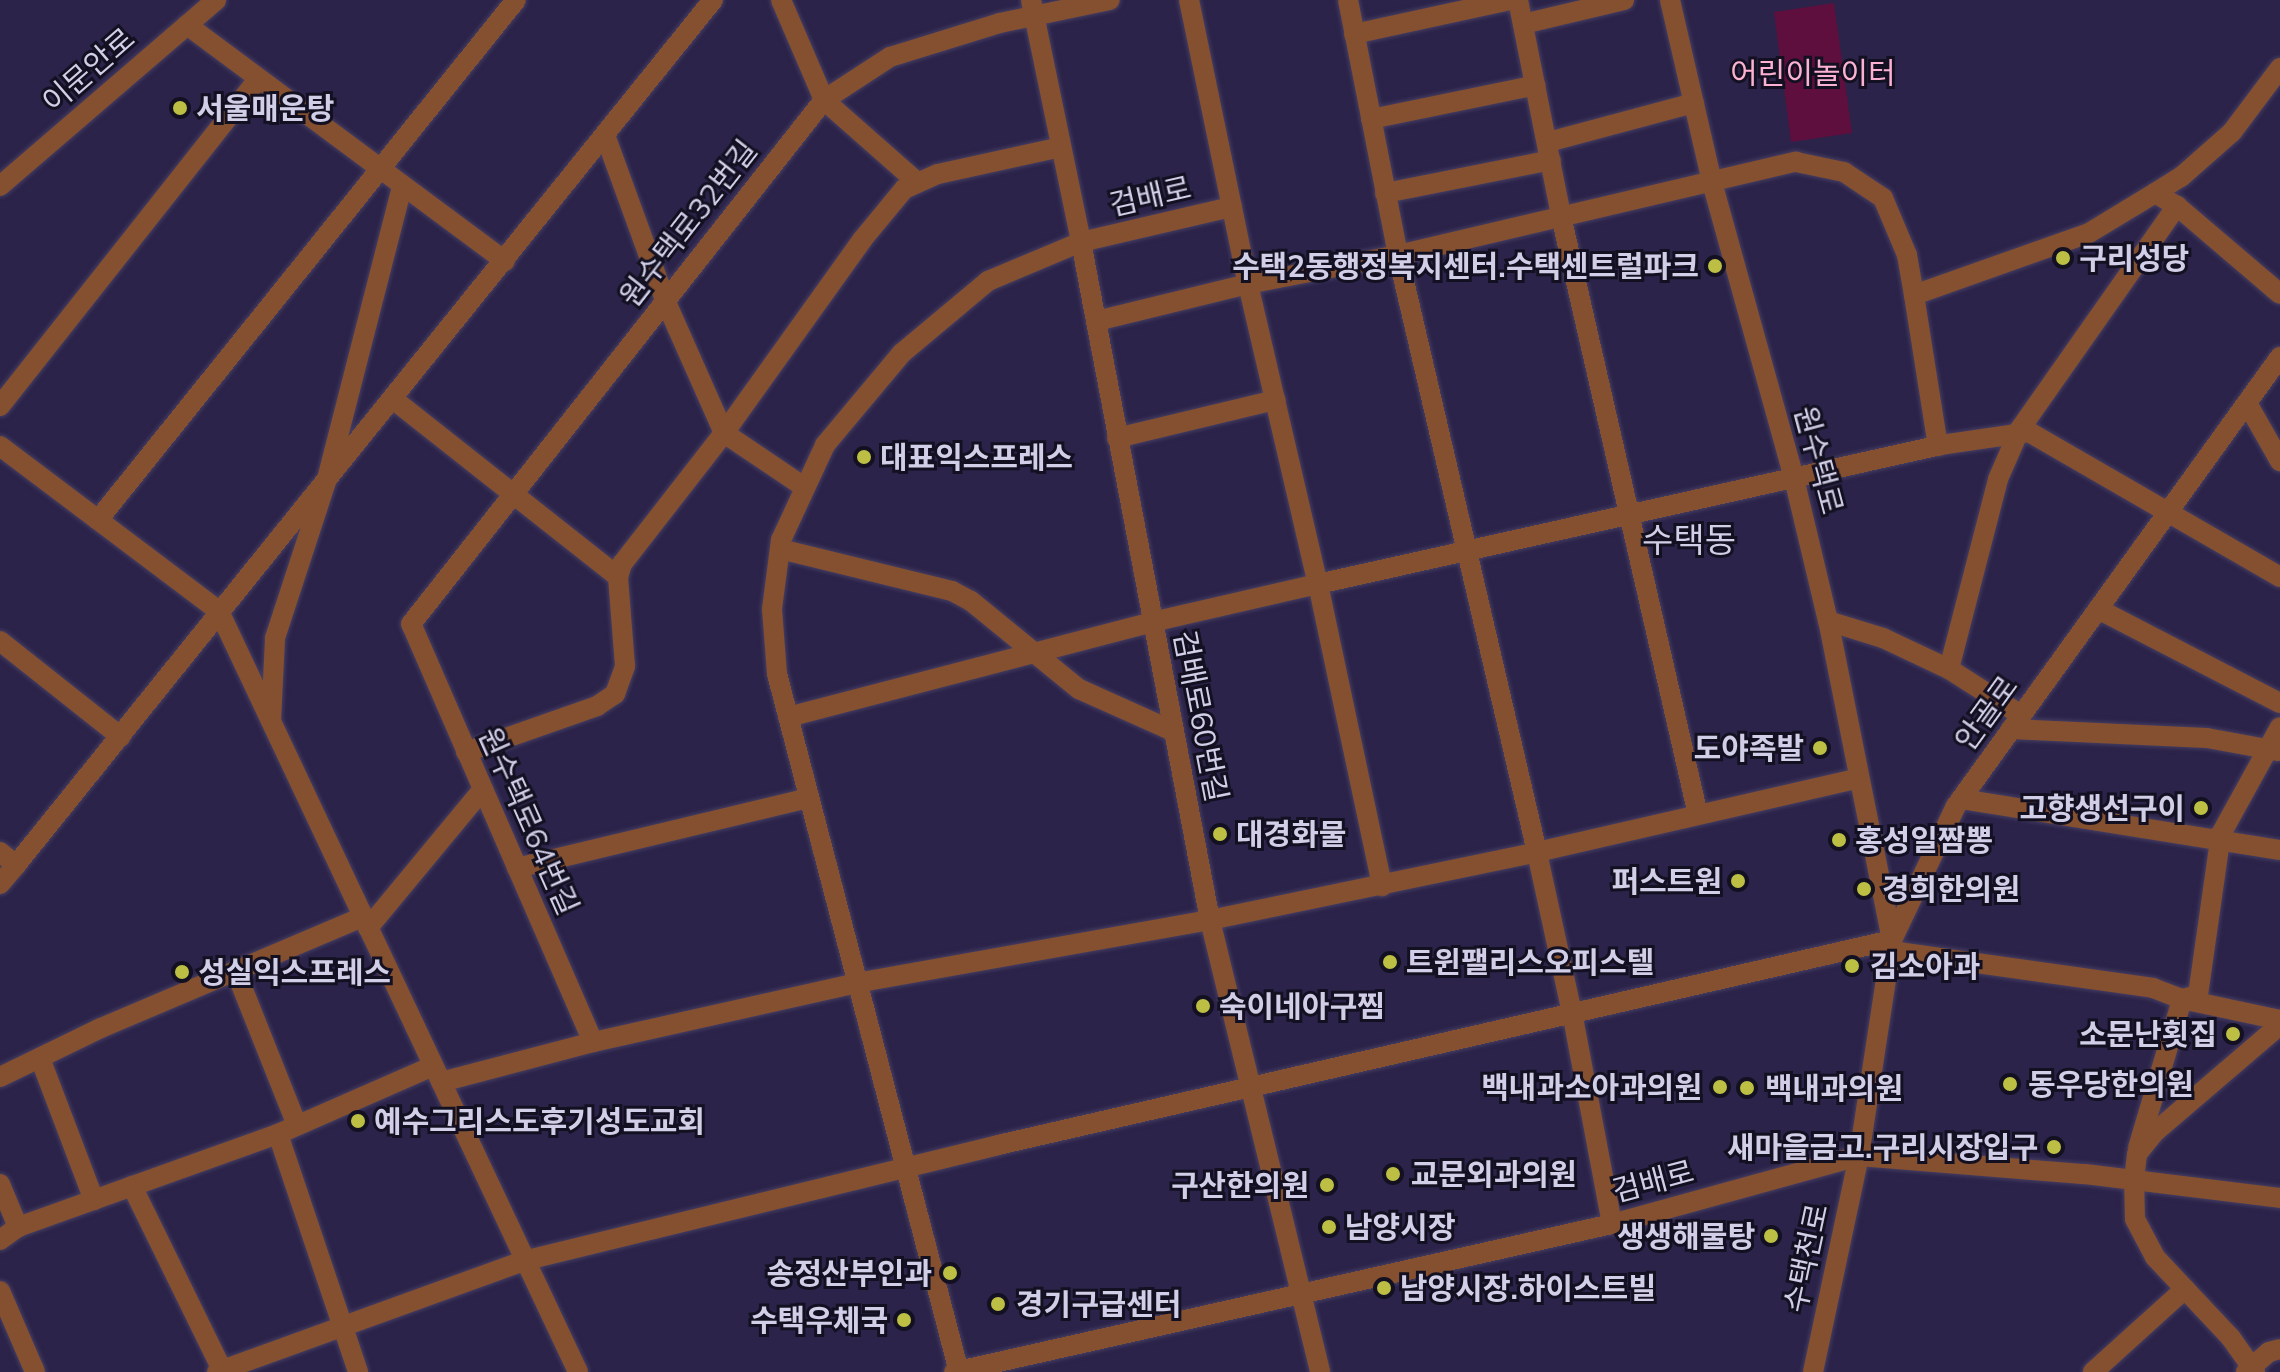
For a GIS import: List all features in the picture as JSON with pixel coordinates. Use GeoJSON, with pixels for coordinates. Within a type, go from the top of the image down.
{"type":"FeatureCollection","features":[{"type":"Feature","properties":{"kind":"street","name":"이문안로"},"geometry":{"type":"LineString","coordinates":[[0,186],[216,0]]}},
{"type":"Feature","properties":{"kind":"street"},"geometry":{"type":"LineString","coordinates":[[0,884],[8,858],[121,737],[219,611],[713,0]]}},
{"type":"Feature","properties":{"kind":"street"},"geometry":{"type":"LineString","coordinates":[[781,0],[824,100],[916,181]]}},
{"type":"Feature","properties":{"kind":"street","name":"원수택로32번길"},"geometry":{"type":"LineString","coordinates":[[411,624],[824,100],[890,57],[1032,8],[1110,0]]}},
{"type":"Feature","properties":{"kind":"street"},"geometry":{"type":"LineString","coordinates":[[1189,0],[1248,284],[1318,584],[1382,886]]}},
{"type":"Feature","properties":{"kind":"street"},"geometry":{"type":"LineString","coordinates":[[1348,0],[1398,255],[1572,1013],[1612,1224]]}},
{"type":"Feature","properties":{"kind":"street"},"geometry":{"type":"LineString","coordinates":[[1354,34],[1510,0]]}},
{"type":"Feature","properties":{"kind":"street"},"geometry":{"type":"LineString","coordinates":[[1518,0],[1561,216],[1698,815]]}},
{"type":"Feature","properties":{"kind":"street"},"geometry":{"type":"LineString","coordinates":[[1523,24],[1624,0]]}},
{"type":"Feature","properties":{"kind":"street","name":"원수택로"},"geometry":{"type":"LineString","coordinates":[[1670,0],[1712,182],[1794,478],[1828,621],[1892,945]]}},
{"type":"Feature","properties":{"kind":"street"},"geometry":{"type":"LineString","coordinates":[[98,520],[380,171],[508,3]]}},
{"type":"Feature","properties":{"kind":"street","name":"검배로60번길"},"geometry":{"type":"LineString","coordinates":[[1032,8],[1081,242],[1210,920],[1320,1372]]}},
{"type":"Feature","properties":{"kind":"street"},"geometry":{"type":"LineString","coordinates":[[187,25],[505,261]]}},
{"type":"Feature","properties":{"kind":"street"},"geometry":{"type":"LineString","coordinates":[[1914,295],[2089,233],[2181,177],[2232,132],[2280,68]]}},
{"type":"Feature","properties":{"kind":"street"},"geometry":{"type":"LineString","coordinates":[[0,406],[258,79]]}},
{"type":"Feature","properties":{"kind":"street"},"geometry":{"type":"LineString","coordinates":[[1371,119],[1536,85]]}},
{"type":"Feature","properties":{"kind":"street"},"geometry":{"type":"LineString","coordinates":[[1385,193],[1549,151],[1694,103]]}},
{"type":"Feature","properties":{"kind":"street"},"geometry":{"type":"LineString","coordinates":[[605,135],[665,300],[724,433],[804,487]]}},
{"type":"Feature","properties":{"kind":"street"},"geometry":{"type":"LineString","coordinates":[[466,752],[597,706],[615,694],[625,666],[618,577],[622,564],[724,433],[862,240],[904,189],[916,181],[1061,147]]}},
{"type":"Feature","properties":{"kind":"street"},"geometry":{"type":"LineString","coordinates":[[1096,321],[1248,284],[1398,255],[1796,162],[1844,172],[1883,198],[1907,255],[1938,446]]}},
{"type":"Feature","properties":{"kind":"street"},"geometry":{"type":"LineString","coordinates":[[271,724],[275,638],[327,479],[402,186]]}},
{"type":"Feature","properties":{"kind":"street"},"geometry":{"type":"LineString","coordinates":[[2155,193],[2177,206],[2280,294]]}},
{"type":"Feature","properties":{"kind":"street"},"geometry":{"type":"LineString","coordinates":[[1949,669],[1998,479],[2018,433],[2177,206]]}},
{"type":"Feature","properties":{"kind":"street","name":"검배로"},"geometry":{"type":"LineString","coordinates":[[1232,207],[1081,242],[988,281],[902,353],[825,445],[804,487],[780,549],[772,609],[777,674],[957,1372],[1612,1224],[1859,1156],[2279,1194]]}},
{"type":"Feature","properties":{"kind":"street","name":"안골로"},"geometry":{"type":"LineString","coordinates":[[1859,1156],[1892,945],[1961,799],[2280,357]]}},
{"type":"Feature","properties":{"kind":"street"},"geometry":{"type":"LineString","coordinates":[[393,399],[618,577]]}},
{"type":"Feature","properties":{"kind":"street"},"geometry":{"type":"LineString","coordinates":[[1117,438],[1275,400]]}},
{"type":"Feature","properties":{"kind":"street"},"geometry":{"type":"LineString","coordinates":[[2247,403],[2280,461]]}},
{"type":"Feature","properties":{"kind":"street"},"geometry":{"type":"LineString","coordinates":[[788,717],[1152,622],[1629,513],[1938,446],[2018,433],[2029,432],[2039,437],[2152,501],[2166,514],[2280,577]]}},
{"type":"Feature","properties":{"kind":"street"},"geometry":{"type":"LineString","coordinates":[[0,446],[219,611],[578,1372]]}},
{"type":"Feature","properties":{"kind":"street"},"geometry":{"type":"LineString","coordinates":[[780,549],[952,591],[971,601],[1079,689],[1173,731]]}},
{"type":"Feature","properties":{"kind":"street"},"geometry":{"type":"LineString","coordinates":[[2098,609],[2280,703]]}},
{"type":"Feature","properties":{"kind":"street"},"geometry":{"type":"LineString","coordinates":[[1828,621],[1883,638],[1949,669],[2016,722],[2207,738],[2273,750]]}},
{"type":"Feature","properties":{"kind":"street","name":"원수택로64번길"},"geometry":{"type":"LineString","coordinates":[[411,624],[593,1042]]}},
{"type":"Feature","properties":{"kind":"street"},"geometry":{"type":"LineString","coordinates":[[0,641],[121,737]]}},
{"type":"Feature","properties":{"kind":"street"},"geometry":{"type":"LineString","coordinates":[[2182,999],[2198,995],[2220,840],[2273,750],[2280,727]]}},
{"type":"Feature","properties":{"kind":"street"},"geometry":{"type":"LineString","coordinates":[[0,1240],[18,1227],[437,1074],[856,983],[1382,886],[1857,779]]}},
{"type":"Feature","properties":{"kind":"street"},"geometry":{"type":"LineString","coordinates":[[0,1077],[101,1028],[365,922],[483,789]]}},
{"type":"Feature","properties":{"kind":"street"},"geometry":{"type":"LineString","coordinates":[[517,868],[808,798]]}},
{"type":"Feature","properties":{"kind":"street"},"geometry":{"type":"LineString","coordinates":[[1961,799],[2280,850]]}},
{"type":"Feature","properties":{"kind":"street"},"geometry":{"type":"LineString","coordinates":[[132,1186],[220,1371],[527,1260],[905,1168],[1572,1013],[1892,945],[2153,988],[2182,999],[2280,1022]]}},
{"type":"Feature","properties":{"kind":"street"},"geometry":{"type":"LineString","coordinates":[[236,972],[288,1130],[358,1372]]}},
{"type":"Feature","properties":{"kind":"street"},"geometry":{"type":"LineString","coordinates":[[2182,999],[2137,1154],[2135,1219],[2155,1257],[2251,1370],[2269,1352],[2280,1349]]}},
{"type":"Feature","properties":{"kind":"street"},"geometry":{"type":"LineString","coordinates":[[2137,1154],[2155,1132],[2280,1022]]}},
{"type":"Feature","properties":{"kind":"street"},"geometry":{"type":"LineString","coordinates":[[40,1058],[94,1200]]}},
{"type":"Feature","properties":{"kind":"street","name":"수택천로"},"geometry":{"type":"LineString","coordinates":[[1813,1372],[1859,1156]]}},
{"type":"Feature","properties":{"kind":"street"},"geometry":{"type":"LineString","coordinates":[[0,1184],[18,1227]]}},
{"type":"Feature","properties":{"kind":"street"},"geometry":{"type":"LineString","coordinates":[[2093,1372],[2185,1289]]}},
{"type":"Feature","properties":{"kind":"street"},"geometry":{"type":"LineString","coordinates":[[0,1291],[35,1372]]}},
{"type":"Feature","properties":{"kind":"green space","name":"어린이놀이터"},"geometry":{"type":"Polygon","coordinates":[[[1834,3],[1852,133],[1791,142],[1774,12],[1834,3]]]}},
{"type":"Feature","properties":{"kind":"place","name":"서울매운탕"},"geometry":{"type":"Point","coordinates":[180,108]}},
{"type":"Feature","properties":{"kind":"place","name":"구리성당"},"geometry":{"type":"Point","coordinates":[2063,258]}},
{"type":"Feature","properties":{"kind":"place","name":"수택2동행정복지센터.수택센트럴파크"},"geometry":{"type":"Point","coordinates":[1715,266]}},
{"type":"Feature","properties":{"kind":"place","name":"대표익스프레스"},"geometry":{"type":"Point","coordinates":[864,457]}},
{"type":"Feature","properties":{"kind":"place","name":"도야족발"},"geometry":{"type":"Point","coordinates":[1820,748]}},
{"type":"Feature","properties":{"kind":"place","name":"고향생선구이"},"geometry":{"type":"Point","coordinates":[2201,808]}},
{"type":"Feature","properties":{"kind":"place","name":"대경화물"},"geometry":{"type":"Point","coordinates":[1220,834]}},
{"type":"Feature","properties":{"kind":"place","name":"홍성일짬뽕"},"geometry":{"type":"Point","coordinates":[1839,840]}},
{"type":"Feature","properties":{"kind":"place","name":"퍼스트원"},"geometry":{"type":"Point","coordinates":[1738,881]}},
{"type":"Feature","properties":{"kind":"place","name":"경희한의원"},"geometry":{"type":"Point","coordinates":[1864,889]}},
{"type":"Feature","properties":{"kind":"place","name":"트윈팰리스오피스텔"},"geometry":{"type":"Point","coordinates":[1390,962]}},
{"type":"Feature","properties":{"kind":"place","name":"김소아과"},"geometry":{"type":"Point","coordinates":[1852,966]}},
{"type":"Feature","properties":{"kind":"place","name":"성실익스프레스"},"geometry":{"type":"Point","coordinates":[182,972]}},
{"type":"Feature","properties":{"kind":"place","name":"숙이네아구찜"},"geometry":{"type":"Point","coordinates":[1203,1006]}},
{"type":"Feature","properties":{"kind":"place","name":"소문난횟집"},"geometry":{"type":"Point","coordinates":[2233,1034]}},
{"type":"Feature","properties":{"kind":"place","name":"동우당한의원"},"geometry":{"type":"Point","coordinates":[2010,1084]}},
{"type":"Feature","properties":{"kind":"place","name":"백내과소아과의원"},"geometry":{"type":"Point","coordinates":[1720,1087]}},
{"type":"Feature","properties":{"kind":"place","name":"백내과의원"},"geometry":{"type":"Point","coordinates":[1747,1088]}},
{"type":"Feature","properties":{"kind":"place","name":"예수그리스도후기성도교회"},"geometry":{"type":"Point","coordinates":[358,1121]}},
{"type":"Feature","properties":{"kind":"place","name":"새마을금고.구리시장입구"},"geometry":{"type":"Point","coordinates":[2054,1147]}},
{"type":"Feature","properties":{"kind":"place","name":"교문외과의원"},"geometry":{"type":"Point","coordinates":[1393,1174]}},
{"type":"Feature","properties":{"kind":"place","name":"구산한의원"},"geometry":{"type":"Point","coordinates":[1327,1185]}},
{"type":"Feature","properties":{"kind":"place","name":"남양시장"},"geometry":{"type":"Point","coordinates":[1329,1227]}},
{"type":"Feature","properties":{"kind":"place","name":"생생해물탕"},"geometry":{"type":"Point","coordinates":[1771,1236]}},
{"type":"Feature","properties":{"kind":"place","name":"송정산부인과"},"geometry":{"type":"Point","coordinates":[950,1273]}},
{"type":"Feature","properties":{"kind":"place","name":"남양시장.하이스트빌"},"geometry":{"type":"Point","coordinates":[1384,1288]}},
{"type":"Feature","properties":{"kind":"place","name":"경기구급센터"},"geometry":{"type":"Point","coordinates":[998,1304]}},
{"type":"Feature","properties":{"kind":"place","name":"수택우체국"},"geometry":{"type":"Point","coordinates":[904,1320]}},
{"type":"Feature","properties":{"kind":"district","name":"수택동"},"geometry":{"type":"Point","coordinates":[1689,540]}}]}
